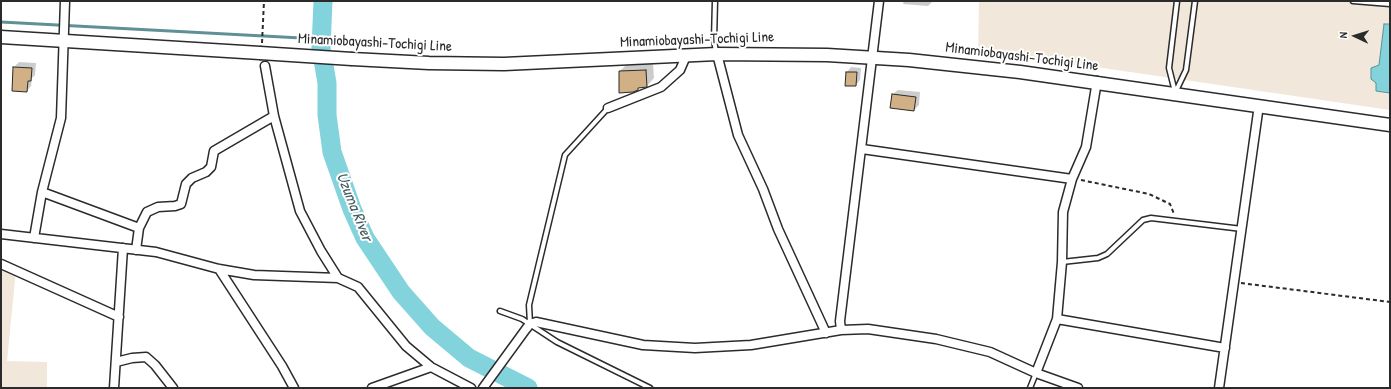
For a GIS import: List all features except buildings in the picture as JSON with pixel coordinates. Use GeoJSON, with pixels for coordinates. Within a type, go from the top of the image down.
{"type":"FeatureCollection","features":[{"type":"Feature","properties":{"kind":"main road","name":"Minamiobayashi-Tochigi Line"},"geometry":{"type":"LineString","coordinates":[[1,37],[429,63],[504,64],[716,54],[785,53],[872,58],[958,65],[1097,82],[1390,125]]}},
{"type":"Feature","properties":{"kind":"street"},"geometry":{"type":"LineString","coordinates":[[34,238],[42,192],[61,118],[62,41],[65,1]]}},
{"type":"Feature","properties":{"kind":"street"},"geometry":{"type":"LineString","coordinates":[[841,330],[840,321],[879,1]]}},
{"type":"Feature","properties":{"kind":"street"},"geometry":{"type":"LineString","coordinates":[[716,54],[738,135],[763,189],[778,229],[826,333]]}},
{"type":"Feature","properties":{"kind":"street"},"geometry":{"type":"LineString","coordinates":[[608,108],[661,87],[680,70],[686,56]]}},
{"type":"Feature","properties":{"kind":"street"},"geometry":{"type":"LineString","coordinates":[[265,66],[274,116],[300,212],[338,278]]}},
{"type":"Feature","properties":{"kind":"street"},"geometry":{"type":"LineString","coordinates":[[1036,373],[1057,319],[1062,262],[1063,212],[1072,179],[1086,147],[1097,82]]}},
{"type":"Feature","properties":{"kind":"street"},"geometry":{"type":"LineString","coordinates":[[1219,388],[1259,105]]}},
{"type":"Feature","properties":{"kind":"street"},"geometry":{"type":"LineString","coordinates":[[136,250],[139,228],[147,212],[158,207],[175,206],[181,204],[186,184],[192,178],[206,172],[211,167],[214,151],[274,116]]}},
{"type":"Feature","properties":{"kind":"street"},"geometry":{"type":"LineString","coordinates":[[862,149],[1072,179]]}},
{"type":"Feature","properties":{"kind":"street"},"geometry":{"type":"LineString","coordinates":[[42,192],[139,228]]}},
{"type":"Feature","properties":{"kind":"street"},"geometry":{"type":"LineString","coordinates":[[1,234],[156,252],[219,269],[254,275],[338,278],[358,288],[406,346],[431,366],[471,388]]}},
{"type":"Feature","properties":{"kind":"street"},"geometry":{"type":"LineString","coordinates":[[114,388],[123,248]]}},
{"type":"Feature","properties":{"kind":"street"},"geometry":{"type":"LineString","coordinates":[[1,264],[119,317]]}},
{"type":"Feature","properties":{"kind":"street"},"geometry":{"type":"LineString","coordinates":[[219,269],[294,388]]}},
{"type":"Feature","properties":{"kind":"street"},"geometry":{"type":"LineString","coordinates":[[1057,319],[1225,348]]}},
{"type":"Feature","properties":{"kind":"street"},"geometry":{"type":"LineString","coordinates":[[483,388],[528,326],[536,322],[643,345],[694,348],[751,344],[841,330],[868,329],[936,339],[990,352],[1036,373],[1078,388]]}},
{"type":"Feature","properties":{"kind":"street"},"geometry":{"type":"LineString","coordinates":[[116,362],[132,358],[146,357],[155,365],[173,388]]}},
{"type":"Feature","properties":{"kind":"street"},"geometry":{"type":"LineString","coordinates":[[372,388],[431,366]]}},
{"type":"Feature","properties":{"kind":"lane"},"geometry":{"type":"LineString","coordinates":[[715,1],[714,40],[716,54]]}},
{"type":"Feature","properties":{"kind":"lane"},"geometry":{"type":"LineString","coordinates":[[1175,93],[1169,68],[1177,1]]}},
{"type":"Feature","properties":{"kind":"lane"},"geometry":{"type":"LineString","coordinates":[[1175,93],[1186,70],[1195,1]]}},
{"type":"Feature","properties":{"kind":"lane"},"geometry":{"type":"LineString","coordinates":[[1353,1],[1390,4]]}},
{"type":"Feature","properties":{"kind":"lane"},"geometry":{"type":"LineString","coordinates":[[528,326],[529,305],[565,155],[608,108]]}},
{"type":"Feature","properties":{"kind":"lane"},"geometry":{"type":"LineString","coordinates":[[1062,262],[1098,258],[1107,254],[1143,220],[1151,218],[1242,229]]}},
{"type":"Feature","properties":{"kind":"lane"},"geometry":{"type":"LineString","coordinates":[[500,311],[522,319],[528,326],[557,342],[650,388]]}},
{"type":"Feature","properties":{"kind":"lane"},"geometry":{"type":"LineString","coordinates":[[1030,388],[1036,373]]}},
{"type":"Feature","properties":{"kind":"path"},"geometry":{"type":"LineString","coordinates":[[264,1],[262,32],[265,66]]}},
{"type":"Feature","properties":{"kind":"path"},"geometry":{"type":"LineString","coordinates":[[1072,179],[1126,189],[1158,198],[1170,204],[1173,210],[1174,220]]}},
{"type":"Feature","properties":{"kind":"path"},"geometry":{"type":"LineString","coordinates":[[1234,282],[1390,302]]}},
{"type":"Feature","properties":{"kind":"shaded area"},"geometry":{"type":"Polygon","coordinates":[[[979,1],[1390,1],[1390,110],[1096,67],[978,56],[979,1]]]}},
{"type":"Feature","properties":{"kind":"shaded area"},"geometry":{"type":"Polygon","coordinates":[[[1,262],[16,270],[7,361],[47,362],[47,388],[1,388],[1,262]]]}},
{"type":"Feature","properties":{"kind":"water"},"geometry":{"type":"Polygon","coordinates":[[[1384,24],[1390,24],[1390,93],[1376,91],[1376,83],[1371,79],[1371,68],[1379,65],[1384,24]]]}},
{"type":"Feature","properties":{"kind":"waterway","name":"Uzuma River"},"geometry":{"type":"LineString","coordinates":[[323,1],[321,48],[327,83],[327,115],[332,152],[352,209],[365,238],[401,292],[432,327],[469,358],[528,388]]}},
{"type":"Feature","properties":{"kind":"waterway"},"geometry":{"type":"LineString","coordinates":[[1,22],[320,39]]}}]}
